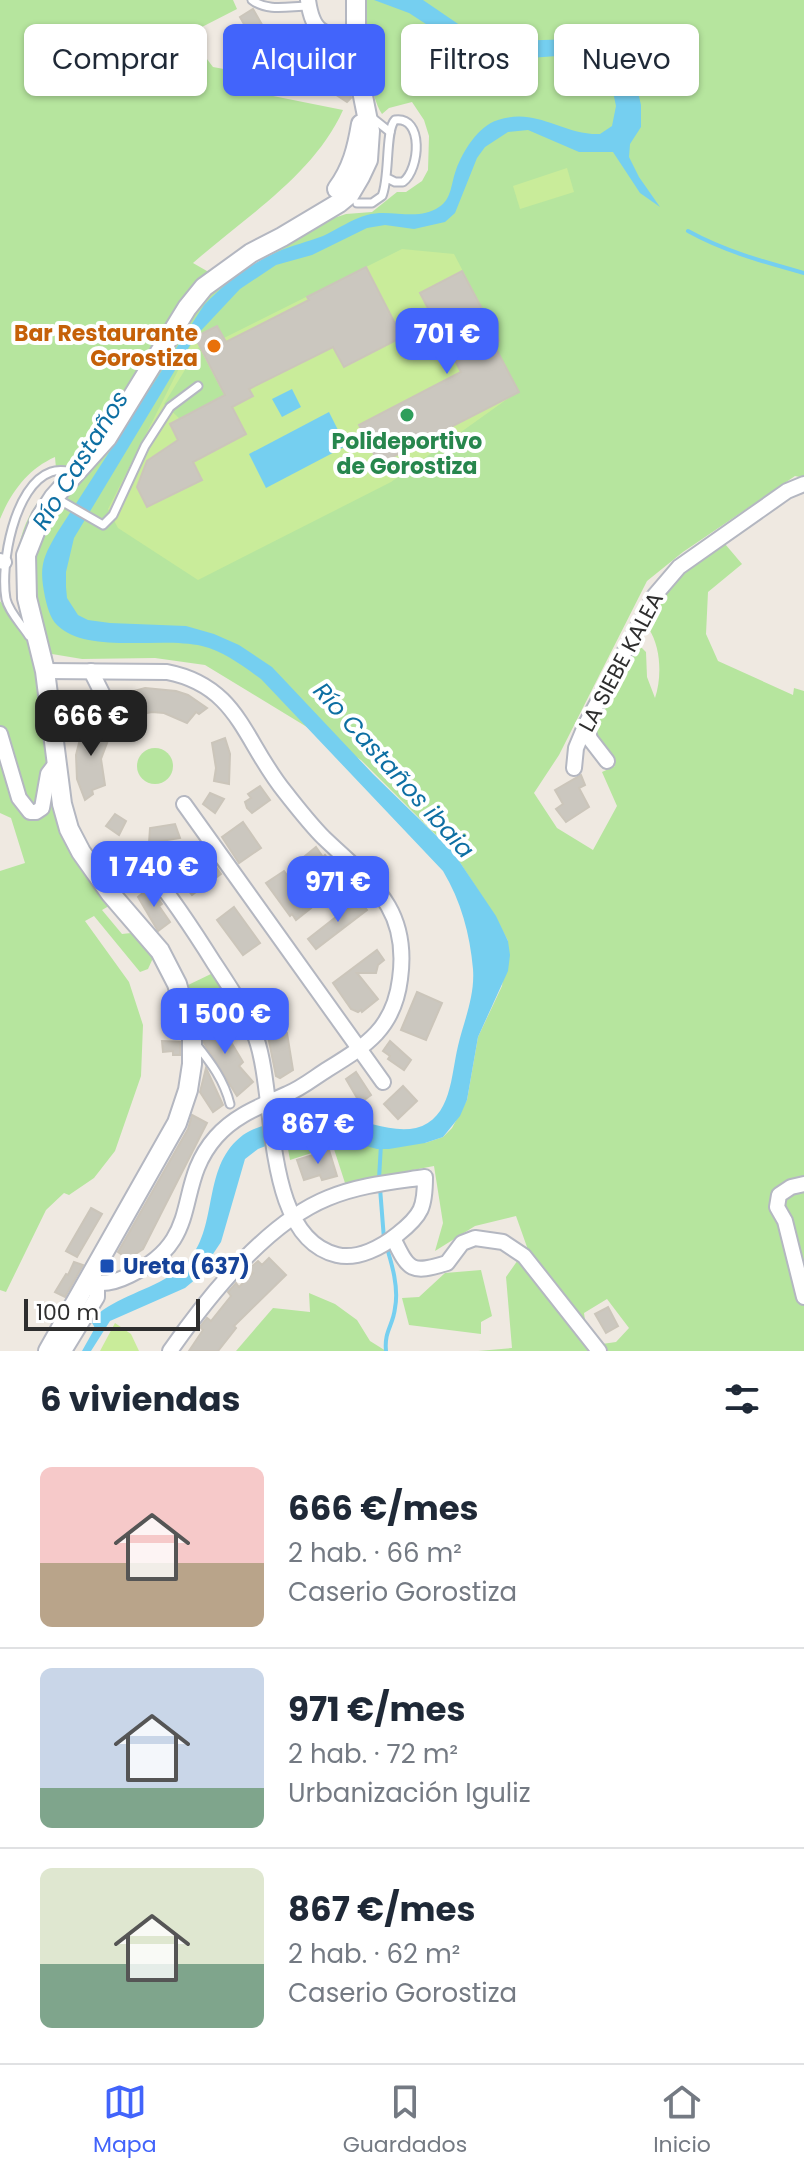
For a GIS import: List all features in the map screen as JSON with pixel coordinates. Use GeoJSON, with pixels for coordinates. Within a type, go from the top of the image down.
{"type":"FeatureCollection","features":[{"type":"Feature","properties":{"kind":"street"},"geometry":{"type":"LineString","coordinates":[[355,24],[356,0]]}},
{"type":"Feature","properties":{"kind":"street"},"geometry":{"type":"LineString","coordinates":[[308,3],[315,24]]}},
{"type":"Feature","properties":{"kind":"street"},"geometry":{"type":"LineString","coordinates":[[48,1351],[93,1282],[177,1123],[192,1064],[192,1039],[177,984],[160,951],[97,875],[69,829],[62,804],[45,671],[27,598],[24,571],[29,541],[62,501],[77,472],[107,438],[187,308],[204,287],[227,267],[321,212],[353,199],[349,182],[362,149],[362,96]]}},
{"type":"Feature","properties":{"kind":"street"},"geometry":{"type":"LineString","coordinates":[[321,212],[348,173],[364,115]]}},
{"type":"Feature","properties":{"kind":"street","name":"LA SIEBE KALEA"},"geometry":{"type":"LineString","coordinates":[[574,768],[576,748],[586,724],[655,595],[679,567],[787,491],[804,484]]}},
{"type":"Feature","properties":{"kind":"street"},"geometry":{"type":"LineString","coordinates":[[45,671],[167,672],[185,676],[214,691],[232,710],[283,790],[322,835],[371,881],[388,903],[398,930],[401,958],[397,996],[390,1016],[376,1036],[292,1092],[227,1124],[212,1141],[195,1171],[183,1224],[174,1241],[160,1256],[128,1277],[93,1282]]}},
{"type":"Feature","properties":{"kind":"street"},"geometry":{"type":"LineString","coordinates":[[91,671],[126,729]]}},
{"type":"Feature","properties":{"kind":"street"},"geometry":{"type":"LineString","coordinates":[[586,724],[590,739],[607,761]]}},
{"type":"Feature","properties":{"kind":"street"},"geometry":{"type":"LineString","coordinates":[[0,734],[19,798],[30,812],[42,808],[48,774],[57,762]]}},
{"type":"Feature","properties":{"kind":"street"},"geometry":{"type":"LineString","coordinates":[[184,804],[383,1082]]}},
{"type":"Feature","properties":{"kind":"street"},"geometry":{"type":"LineString","coordinates":[[97,875],[115,859],[123,857],[140,862],[154,876],[192,929],[248,1019],[258,1042],[280,1176],[293,1218],[308,1240],[319,1249],[343,1256],[357,1255],[393,1238],[412,1223],[422,1210],[425,1177],[380,1184],[325,1199],[293,1218],[237,1267],[195,1315],[170,1351]]}},
{"type":"Feature","properties":{"kind":"street"},"geometry":{"type":"LineString","coordinates":[[804,1184],[791,1187],[779,1195],[777,1207],[785,1221],[804,1297]]}},
{"type":"Feature","properties":{"kind":"street"},"geometry":{"type":"LineString","coordinates":[[393,1238],[407,1265],[416,1270],[447,1263],[462,1243],[475,1238],[503,1242],[524,1256],[599,1351]]}},
{"type":"Feature","properties":{"kind":"street"},"geometry":{"type":"LineString","coordinates":[[64,1351],[97,1297],[93,1282]]}},
{"type":"Feature","properties":{"kind":"lane"},"geometry":{"type":"LineString","coordinates":[[252,0],[275,7],[308,3]]}},
{"type":"Feature","properties":{"kind":"lane"},"geometry":{"type":"LineString","coordinates":[[364,115],[390,132]]}},
{"type":"Feature","properties":{"kind":"lane"},"geometry":{"type":"LineString","coordinates":[[353,199],[377,201],[385,190],[391,123],[406,120],[413,130],[416,151],[413,170],[403,182],[387,178]]}},
{"type":"Feature","properties":{"kind":"lane"},"geometry":{"type":"LineString","coordinates":[[62,501],[103,525],[113,515],[145,446],[170,407],[198,386]]}},
{"type":"Feature","properties":{"kind":"lane"},"geometry":{"type":"LineString","coordinates":[[40,650],[6,602],[2,562],[12,521],[39,478],[61,470],[77,472]]}},
{"type":"Feature","properties":{"kind":"lane"},"geometry":{"type":"LineString","coordinates":[[6,602],[23,603],[27,598]]}},
{"type":"Feature","properties":{"kind":"lane"},"geometry":{"type":"LineString","coordinates":[[192,1039],[226,1087],[230,1104]]}},
{"type":"Feature","properties":{"kind":"green space"},"geometry":{"type":"Polygon","coordinates":[[[0,0],[233,0],[237,9],[207,24],[24,24],[24,96],[207,96],[207,59],[213,67],[223,69],[223,96],[273,96],[343,110],[315,155],[297,175],[193,263],[226,282],[331,219],[346,214],[372,212],[397,192],[406,192],[422,181],[428,170],[429,136],[424,120],[412,102],[389,108],[382,114],[376,102],[374,96],[385,96],[385,24],[367,24],[367,0],[804,0],[804,478],[795,476],[683,552],[647,581],[559,755],[534,793],[557,828],[593,850],[617,806],[602,772],[615,766],[601,743],[594,738],[591,724],[634,640],[646,652],[647,677],[655,698],[659,663],[649,629],[655,595],[720,538],[742,564],[708,592],[706,634],[718,661],[793,695],[794,688],[804,691],[804,1351],[478,1351],[512,1348],[506,1277],[527,1247],[516,1216],[475,1226],[435,1251],[443,1223],[434,1166],[345,1183],[333,1146],[290,1160],[286,1138],[305,1134],[350,1140],[425,1143],[443,1137],[452,1128],[467,1100],[478,1037],[502,986],[508,941],[453,852],[361,760],[205,665],[155,658],[82,659],[52,654],[60,756],[70,808],[89,853],[121,899],[102,910],[122,934],[131,933],[145,945],[153,958],[148,969],[140,972],[94,916],[85,921],[129,982],[143,1025],[141,1076],[115,1151],[94,1178],[69,1195],[64,1193],[46,1210],[6,1292],[0,1290],[0,871],[25,863],[11,818],[0,813],[0,601],[27,635],[18,592],[18,552],[30,515],[57,480],[55,457],[22,482],[0,519],[0,0]],[[607,1299],[584,1313],[585,1320],[602,1344],[616,1342],[629,1328],[607,1299]]]}},
{"type":"Feature","properties":{"kind":"green space"},"geometry":{"type":"Polygon","coordinates":[[[567,168],[574,192],[520,209],[513,186],[567,168]]]}},
{"type":"Feature","properties":{"kind":"green space","name":"Polideportivo de Gorostiza"},"geometry":{"type":"Polygon","coordinates":[[[402,249],[454,254],[499,340],[493,343],[517,392],[391,482],[198,580],[118,528],[108,509],[195,337],[217,326],[224,338],[402,249]],[[199,347],[164,404],[180,419],[224,395],[199,347]]]}},
{"type":"Feature","properties":{"kind":"green space"},"geometry":{"type":"Polygon","coordinates":[[[155,748],[168,753],[173,766],[168,779],[155,784],[142,779],[137,766],[142,753],[155,748]]]}},
{"type":"Feature","properties":{"kind":"green space"},"geometry":{"type":"Polygon","coordinates":[[[215,972],[236,1005],[196,1029],[184,987],[215,972]]]}},
{"type":"Feature","properties":{"kind":"green space"},"geometry":{"type":"Polygon","coordinates":[[[481,1270],[492,1316],[481,1322],[481,1334],[409,1325],[402,1298],[419,1297],[445,1273],[481,1270]]]}},
{"type":"Feature","properties":{"kind":"green space"},"geometry":{"type":"Polygon","coordinates":[[[309,1293],[335,1304],[357,1320],[370,1341],[386,1351],[236,1351],[273,1308],[310,1312],[309,1293]]]}},
{"type":"Feature","properties":{"kind":"green space"},"geometry":{"type":"Polygon","coordinates":[[[115,1323],[131,1334],[139,1351],[100,1351],[115,1323]]]}},
{"type":"Feature","properties":{"kind":"water"},"geometry":{"type":"Polygon","coordinates":[[[374,0],[423,0],[458,24],[426,24],[409,13],[374,0]]]}},
{"type":"Feature","properties":{"kind":"water"},"geometry":{"type":"Polygon","coordinates":[[[538,40],[554,40],[554,56],[538,57],[538,40]]]}},
{"type":"Feature","properties":{"kind":"water"},"geometry":{"type":"Polygon","coordinates":[[[614,96],[639,96],[641,127],[630,144],[629,157],[660,207],[640,193],[613,152],[579,152],[528,130],[508,132],[485,147],[477,158],[455,213],[445,222],[414,229],[385,225],[367,228],[312,255],[276,265],[240,289],[195,337],[74,538],[66,572],[67,598],[78,615],[88,620],[110,623],[186,626],[239,645],[272,667],[373,774],[453,852],[496,916],[508,941],[510,955],[508,971],[478,1037],[467,1100],[460,1116],[443,1137],[425,1143],[377,1149],[325,1135],[305,1134],[258,1149],[245,1159],[221,1242],[197,1278],[185,1288],[110,1321],[91,1351],[82,1351],[95,1328],[91,1321],[99,1313],[172,1274],[192,1256],[205,1226],[222,1161],[230,1147],[243,1135],[277,1122],[333,1117],[407,1129],[428,1123],[437,1115],[451,1082],[471,999],[473,969],[460,906],[443,871],[261,679],[225,655],[202,646],[105,642],[70,634],[57,625],[45,597],[42,570],[45,557],[57,533],[204,305],[229,282],[267,257],[323,236],[361,217],[376,213],[422,214],[439,207],[449,195],[467,147],[491,123],[511,117],[535,118],[579,132],[600,134],[612,126],[616,106],[614,96]]]}},
{"type":"Feature","properties":{"kind":"water"},"geometry":{"type":"Polygon","coordinates":[[[292,389],[301,407],[282,417],[272,399],[292,389]]]}},
{"type":"Feature","properties":{"kind":"water"},"geometry":{"type":"Polygon","coordinates":[[[329,412],[346,446],[266,488],[249,454],[329,412]]]}},
{"type":"Feature","properties":{"kind":"building"},"geometry":{"type":"Polygon","coordinates":[[[253,9],[262,24],[244,24],[240,17],[253,9]]]}},
{"type":"Feature","properties":{"kind":"building"},"geometry":{"type":"Polygon","coordinates":[[[338,96],[351,96],[347,102],[338,96]]]}},
{"type":"Feature","properties":{"kind":"building"},"geometry":{"type":"Polygon","coordinates":[[[366,267],[402,337],[344,367],[333,347],[249,389],[253,396],[232,407],[246,434],[193,462],[202,480],[147,507],[137,487],[147,461],[178,440],[170,424],[225,395],[195,337],[217,326],[226,342],[366,267]]]}},
{"type":"Feature","properties":{"kind":"building"},"geometry":{"type":"Polygon","coordinates":[[[462,271],[499,341],[493,343],[519,392],[379,464],[359,425],[461,372],[420,293],[462,271]]]}},
{"type":"Feature","properties":{"kind":"building"},"geometry":{"type":"Polygon","coordinates":[[[145,688],[176,691],[207,708],[199,714],[196,712],[187,723],[164,713],[137,715],[123,694],[145,688]]]}},
{"type":"Feature","properties":{"kind":"building"},"geometry":{"type":"Polygon","coordinates":[[[94,716],[110,735],[101,759],[105,785],[92,790],[93,794],[85,800],[77,779],[76,755],[81,735],[94,716]]]}},
{"type":"Feature","properties":{"kind":"building"},"geometry":{"type":"Polygon","coordinates":[[[225,738],[230,754],[229,784],[214,781],[216,768],[212,743],[225,738]]]}},
{"type":"Feature","properties":{"kind":"building"},"geometry":{"type":"Polygon","coordinates":[[[581,775],[585,785],[579,788],[589,807],[566,822],[556,809],[563,804],[555,790],[581,775]]]}},
{"type":"Feature","properties":{"kind":"building"},"geometry":{"type":"Polygon","coordinates":[[[260,786],[270,800],[252,813],[245,802],[251,798],[248,794],[260,786]]]}},
{"type":"Feature","properties":{"kind":"building"},"geometry":{"type":"Polygon","coordinates":[[[210,793],[224,799],[215,813],[203,804],[210,793]]]}},
{"type":"Feature","properties":{"kind":"building"},"geometry":{"type":"Polygon","coordinates":[[[115,814],[126,821],[119,835],[106,826],[115,814]]]}},
{"type":"Feature","properties":{"kind":"building"},"geometry":{"type":"Polygon","coordinates":[[[243,822],[261,848],[239,863],[222,837],[243,822]]]}},
{"type":"Feature","properties":{"kind":"building"},"geometry":{"type":"Polygon","coordinates":[[[175,824],[180,838],[149,843],[150,828],[175,824]]]}},
{"type":"Feature","properties":{"kind":"building"},"geometry":{"type":"Polygon","coordinates":[[[316,847],[348,881],[333,892],[308,868],[305,870],[299,861],[316,847]]]}},
{"type":"Feature","properties":{"kind":"building"},"geometry":{"type":"Polygon","coordinates":[[[202,848],[221,874],[192,895],[169,868],[202,848]]]}},
{"type":"Feature","properties":{"kind":"building"},"geometry":{"type":"Polygon","coordinates":[[[284,871],[311,908],[296,920],[266,883],[284,871]]]}},
{"type":"Feature","properties":{"kind":"building"},"geometry":{"type":"Polygon","coordinates":[[[150,887],[170,922],[158,931],[138,897],[150,887]]]}},
{"type":"Feature","properties":{"kind":"building"},"geometry":{"type":"Polygon","coordinates":[[[359,899],[367,910],[316,949],[308,939],[359,899]]]}},
{"type":"Feature","properties":{"kind":"building"},"geometry":{"type":"Polygon","coordinates":[[[234,907],[260,943],[243,955],[217,920],[234,907]]]}},
{"type":"Feature","properties":{"kind":"building"},"geometry":{"type":"Polygon","coordinates":[[[377,950],[384,960],[378,965],[376,973],[357,973],[378,999],[358,1012],[351,1009],[333,983],[377,950]]]}},
{"type":"Feature","properties":{"kind":"building"},"geometry":{"type":"Polygon","coordinates":[[[417,992],[442,1003],[426,1040],[401,1030],[417,992]]]}},
{"type":"Feature","properties":{"kind":"building"},"geometry":{"type":"Polygon","coordinates":[[[273,1009],[287,1033],[293,1070],[280,1078],[276,1076],[268,1036],[259,1012],[273,1009]]]}},
{"type":"Feature","properties":{"kind":"building"},"geometry":{"type":"Polygon","coordinates":[[[216,1017],[243,1062],[239,1066],[253,1082],[237,1096],[204,1043],[201,1026],[216,1017]]]}},
{"type":"Feature","properties":{"kind":"building"},"geometry":{"type":"Polygon","coordinates":[[[162,1041],[180,1042],[180,1055],[173,1055],[173,1051],[163,1052],[162,1041]]]}},
{"type":"Feature","properties":{"kind":"building"},"geometry":{"type":"Polygon","coordinates":[[[390,1041],[411,1060],[404,1070],[388,1059],[390,1056],[383,1051],[390,1041]]]}},
{"type":"Feature","properties":{"kind":"building"},"geometry":{"type":"Polygon","coordinates":[[[206,1068],[223,1105],[213,1112],[200,1092],[206,1068]]]}},
{"type":"Feature","properties":{"kind":"building"},"geometry":{"type":"Polygon","coordinates":[[[356,1072],[371,1095],[360,1103],[346,1079],[356,1072]]]}},
{"type":"Feature","properties":{"kind":"building"},"geometry":{"type":"Polygon","coordinates":[[[403,1086],[417,1101],[398,1119],[384,1104],[403,1086]]]}},
{"type":"Feature","properties":{"kind":"building"},"geometry":{"type":"Polygon","coordinates":[[[192,1115],[207,1123],[143,1249],[128,1259],[118,1252],[188,1129],[192,1115]]]}},
{"type":"Feature","properties":{"kind":"building"},"geometry":{"type":"Polygon","coordinates":[[[329,1150],[337,1176],[322,1180],[320,1175],[304,1180],[297,1160],[329,1150]]]}},
{"type":"Feature","properties":{"kind":"building"},"geometry":{"type":"Polygon","coordinates":[[[91,1208],[102,1214],[77,1257],[66,1251],[91,1208]]]}},
{"type":"Feature","properties":{"kind":"building"},"geometry":{"type":"Polygon","coordinates":[[[269,1258],[286,1275],[234,1326],[236,1328],[218,1351],[189,1351],[203,1330],[200,1327],[207,1318],[211,1321],[231,1296],[228,1292],[236,1283],[239,1287],[253,1273],[249,1269],[258,1261],[262,1265],[269,1258]]]}},
{"type":"Feature","properties":{"kind":"building"},"geometry":{"type":"Polygon","coordinates":[[[74,1262],[83,1265],[65,1297],[55,1292],[74,1262]]]}},
{"type":"Feature","properties":{"kind":"building"},"geometry":{"type":"Polygon","coordinates":[[[608,1307],[618,1326],[606,1333],[595,1314],[608,1307]]]}},
{"type":"Feature","properties":{"kind":"waterway"},"geometry":{"type":"LineString","coordinates":[[688,231],[730,250],[804,273]]}},
{"type":"Feature","properties":{"kind":"waterway"},"geometry":{"type":"LineString","coordinates":[[379,1179],[381,1144]]}},
{"type":"Feature","properties":{"kind":"waterway"},"geometry":{"type":"LineString","coordinates":[[380,1188],[384,1239]]}},
{"type":"Feature","properties":{"kind":"waterway"},"geometry":{"type":"LineString","coordinates":[[386,1245],[393,1268],[396,1300],[386,1338],[386,1351]]}},
{"type":"Feature","properties":{"kind":"place","name":"Bar Restaurante Gorostiza"},"geometry":{"type":"Point","coordinates":[214,346]}},
{"type":"Feature","properties":{"kind":"place","name":"Polideportivo de Gorostiza"},"geometry":{"type":"Point","coordinates":[407,415]}},
{"type":"Feature","properties":{"kind":"place","name":"Ureta (637)"},"geometry":{"type":"Point","coordinates":[107,1266]}},
{"type":"Feature","properties":{"kind":"water label","name":"Río Castaños"},"geometry":{"type":"Point","coordinates":[80,460]}},
{"type":"Feature","properties":{"kind":"water label","name":"Río Castaños ibaia"},"geometry":{"type":"Point","coordinates":[394,770]}}]}
